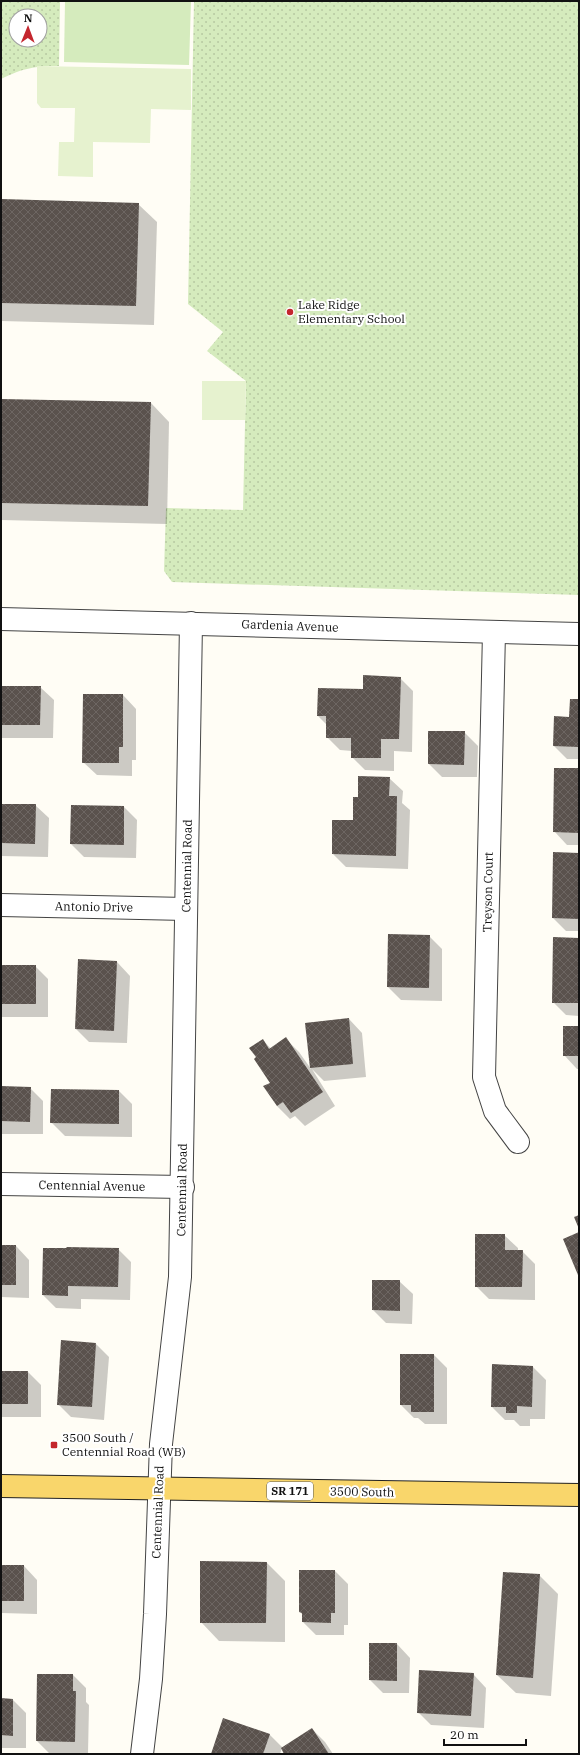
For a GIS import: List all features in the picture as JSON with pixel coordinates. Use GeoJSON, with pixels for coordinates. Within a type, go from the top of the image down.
{"type":"FeatureCollection","features":[{"type":"Feature","properties":{"kind":"main road","name":"3500 South"},"geometry":{"type":"LineString","coordinates":[[1,1486],[579,1495]]}},
{"type":"Feature","properties":{"kind":"street","name":"Gardenia Avenue"},"geometry":{"type":"LineString","coordinates":[[1,619],[579,634]]}},
{"type":"Feature","properties":{"kind":"street","name":"Centennial Road"},"geometry":{"type":"LineString","coordinates":[[142,1754],[152,1672],[158,1489],[162,1433],[180,1277],[183,1187],[191,623]]}},
{"type":"Feature","properties":{"kind":"street","name":"Treyson Court"},"geometry":{"type":"LineString","coordinates":[[494,632],[484,1077],[495,1111],[518,1142]]}},
{"type":"Feature","properties":{"kind":"street","name":"Antonio Drive"},"geometry":{"type":"LineString","coordinates":[[1,905],[186,909]]}},
{"type":"Feature","properties":{"kind":"street","name":"Centennial Avenue"},"geometry":{"type":"LineString","coordinates":[[1,1184],[183,1187]]}},
{"type":"Feature","properties":{"kind":"green space"},"geometry":{"type":"Polygon","coordinates":[[[1,1],[60,1],[59,66],[43,66],[16,72],[1,79],[1,1]]]}},
{"type":"Feature","properties":{"kind":"green space"},"geometry":{"type":"Polygon","coordinates":[[[65,1],[191,1],[189,65],[64,62],[65,1]]]}},
{"type":"Feature","properties":{"kind":"green space","name":"Lake Ridge Elementary School"},"geometry":{"type":"Polygon","coordinates":[[[194,1],[579,1],[579,595],[172,582],[164,571],[166,508],[243,510],[246,381],[207,351],[223,332],[188,304],[194,1]]]}},
{"type":"Feature","properties":{"kind":"green space"},"geometry":{"type":"Polygon","coordinates":[[[37,66],[191,69],[191,110],[151,109],[150,143],[93,142],[93,177],[58,176],[59,142],[74,142],[75,108],[41,108],[37,103],[37,66]]]}},
{"type":"Feature","properties":{"kind":"green space"},"geometry":{"type":"Polygon","coordinates":[[[202,381],[246,381],[245,420],[202,420],[202,381]]]}},
{"type":"Feature","properties":{"kind":"building"},"geometry":{"type":"Polygon","coordinates":[[[1,199],[139,203],[136,306],[1,303],[1,199]]]}},
{"type":"Feature","properties":{"kind":"building"},"geometry":{"type":"Polygon","coordinates":[[[1,399],[151,402],[148,506],[1,503],[1,399]]]}},
{"type":"Feature","properties":{"kind":"building"},"geometry":{"type":"Polygon","coordinates":[[[363,675],[401,677],[399,739],[381,739],[381,758],[351,758],[351,738],[326,738],[326,716],[317,716],[318,688],[363,689],[363,675]]]}},
{"type":"Feature","properties":{"kind":"building"},"geometry":{"type":"Polygon","coordinates":[[[1,686],[41,686],[40,725],[1,725],[1,686]]]}},
{"type":"Feature","properties":{"kind":"building"},"geometry":{"type":"Polygon","coordinates":[[[83,694],[123,694],[123,747],[119,747],[119,763],[82,763],[83,694]]]}},
{"type":"Feature","properties":{"kind":"building"},"geometry":{"type":"Polygon","coordinates":[[[570,699],[579,699],[579,747],[553,746],[554,716],[569,717],[570,699]]]}},
{"type":"Feature","properties":{"kind":"building"},"geometry":{"type":"Polygon","coordinates":[[[428,731],[465,731],[464,765],[428,764],[428,731]]]}},
{"type":"Feature","properties":{"kind":"building"},"geometry":{"type":"Polygon","coordinates":[[[554,768],[579,768],[579,833],[553,832],[554,768]]]}},
{"type":"Feature","properties":{"kind":"building"},"geometry":{"type":"Polygon","coordinates":[[[358,776],[390,777],[389,796],[397,796],[396,856],[332,854],[332,820],[353,820],[353,797],[358,797],[358,776]]]}},
{"type":"Feature","properties":{"kind":"building"},"geometry":{"type":"Polygon","coordinates":[[[1,804],[36,804],[35,844],[1,843],[1,804]]]}},
{"type":"Feature","properties":{"kind":"building"},"geometry":{"type":"Polygon","coordinates":[[[71,805],[124,806],[124,845],[70,844],[71,805]]]}},
{"type":"Feature","properties":{"kind":"building"},"geometry":{"type":"Polygon","coordinates":[[[553,852],[579,853],[579,919],[552,918],[553,852]]]}},
{"type":"Feature","properties":{"kind":"building"},"geometry":{"type":"Polygon","coordinates":[[[388,934],[430,935],[429,988],[387,987],[388,934]]]}},
{"type":"Feature","properties":{"kind":"building"},"geometry":{"type":"Polygon","coordinates":[[[553,937],[579,938],[579,1003],[552,1003],[553,937]]]}},
{"type":"Feature","properties":{"kind":"building"},"geometry":{"type":"Polygon","coordinates":[[[78,959],[117,961],[114,1031],[75,1029],[78,959]]]}},
{"type":"Feature","properties":{"kind":"building"},"geometry":{"type":"Polygon","coordinates":[[[1,965],[36,965],[36,1004],[1,1004],[1,965]]]}},
{"type":"Feature","properties":{"kind":"building"},"geometry":{"type":"Polygon","coordinates":[[[349,1018],[353,1064],[310,1068],[305,1023],[349,1018]]]}},
{"type":"Feature","properties":{"kind":"building"},"geometry":{"type":"Polygon","coordinates":[[[563,1026],[579,1026],[579,1056],[563,1056],[563,1026]]]}},
{"type":"Feature","properties":{"kind":"building"},"geometry":{"type":"Polygon","coordinates":[[[286,1037],[323,1092],[291,1113],[283,1102],[277,1106],[263,1086],[270,1083],[254,1059],[256,1057],[249,1048],[263,1039],[269,1049],[286,1037]]]}},
{"type":"Feature","properties":{"kind":"building"},"geometry":{"type":"Polygon","coordinates":[[[1,1086],[31,1087],[30,1122],[1,1121],[1,1086]]]}},
{"type":"Feature","properties":{"kind":"building"},"geometry":{"type":"Polygon","coordinates":[[[51,1089],[119,1090],[119,1124],[50,1123],[51,1089]]]}},
{"type":"Feature","properties":{"kind":"building"},"geometry":{"type":"Polygon","coordinates":[[[579,1215],[579,1229],[574,1217],[579,1215]]]}},
{"type":"Feature","properties":{"kind":"building"},"geometry":{"type":"Polygon","coordinates":[[[579,1232],[579,1274],[578,1275],[563,1239],[579,1232]]]}},
{"type":"Feature","properties":{"kind":"building"},"geometry":{"type":"Polygon","coordinates":[[[475,1234],[505,1234],[505,1250],[523,1250],[522,1287],[475,1287],[475,1234]]]}},
{"type":"Feature","properties":{"kind":"building"},"geometry":{"type":"Polygon","coordinates":[[[1,1245],[16,1245],[16,1285],[1,1285],[1,1245]]]}},
{"type":"Feature","properties":{"kind":"building"},"geometry":{"type":"Polygon","coordinates":[[[66,1247],[119,1248],[118,1287],[68,1286],[68,1296],[42,1295],[43,1248],[67,1248],[66,1247]]]}},
{"type":"Feature","properties":{"kind":"building"},"geometry":{"type":"Polygon","coordinates":[[[372,1280],[400,1280],[400,1311],[372,1310],[372,1280]]]}},
{"type":"Feature","properties":{"kind":"building"},"geometry":{"type":"Polygon","coordinates":[[[61,1340],[96,1343],[92,1407],[57,1405],[61,1340]]]}},
{"type":"Feature","properties":{"kind":"building"},"geometry":{"type":"Polygon","coordinates":[[[400,1354],[434,1354],[434,1412],[411,1412],[411,1405],[400,1405],[400,1354]]]}},
{"type":"Feature","properties":{"kind":"building"},"geometry":{"type":"Polygon","coordinates":[[[492,1364],[533,1366],[532,1407],[517,1406],[517,1413],[506,1413],[506,1407],[491,1407],[492,1364]]]}},
{"type":"Feature","properties":{"kind":"building"},"geometry":{"type":"Polygon","coordinates":[[[1,1371],[28,1371],[28,1404],[1,1404],[1,1371]]]}},
{"type":"Feature","properties":{"kind":"building"},"geometry":{"type":"Polygon","coordinates":[[[200,1561],[267,1562],[266,1623],[200,1623],[200,1561]]]}},
{"type":"Feature","properties":{"kind":"building"},"geometry":{"type":"Polygon","coordinates":[[[1,1565],[24,1565],[24,1601],[1,1601],[1,1565]]]}},
{"type":"Feature","properties":{"kind":"building"},"geometry":{"type":"Polygon","coordinates":[[[299,1570],[335,1570],[335,1613],[331,1613],[331,1623],[302,1622],[302,1613],[299,1612],[299,1570]]]}},
{"type":"Feature","properties":{"kind":"building"},"geometry":{"type":"Polygon","coordinates":[[[503,1572],[540,1574],[533,1678],[496,1675],[503,1572]]]}},
{"type":"Feature","properties":{"kind":"building"},"geometry":{"type":"Polygon","coordinates":[[[369,1643],[397,1643],[397,1681],[369,1680],[369,1643]]]}},
{"type":"Feature","properties":{"kind":"building"},"geometry":{"type":"Polygon","coordinates":[[[419,1670],[474,1673],[471,1716],[417,1713],[419,1670]]]}},
{"type":"Feature","properties":{"kind":"building"},"geometry":{"type":"Polygon","coordinates":[[[37,1674],[73,1674],[73,1691],[76,1691],[75,1742],[36,1741],[37,1674]]]}},
{"type":"Feature","properties":{"kind":"building"},"geometry":{"type":"Polygon","coordinates":[[[1,1698],[13,1699],[13,1736],[1,1735],[1,1698]]]}},
{"type":"Feature","properties":{"kind":"building"},"geometry":{"type":"Polygon","coordinates":[[[223,1718],[270,1734],[263,1754],[211,1754],[223,1718]]]}},
{"type":"Feature","properties":{"kind":"building"},"geometry":{"type":"Polygon","coordinates":[[[312,1728],[329,1754],[284,1754],[281,1748],[312,1728]]]}},
{"type":"Feature","properties":{"kind":"place","name":"Lake Ridge Elementary School"},"geometry":{"type":"Point","coordinates":[290,312]}},
{"type":"Feature","properties":{"kind":"place","name":"3500 South / Centennial Road (WB)"},"geometry":{"type":"Point","coordinates":[54,1445]}}]}
